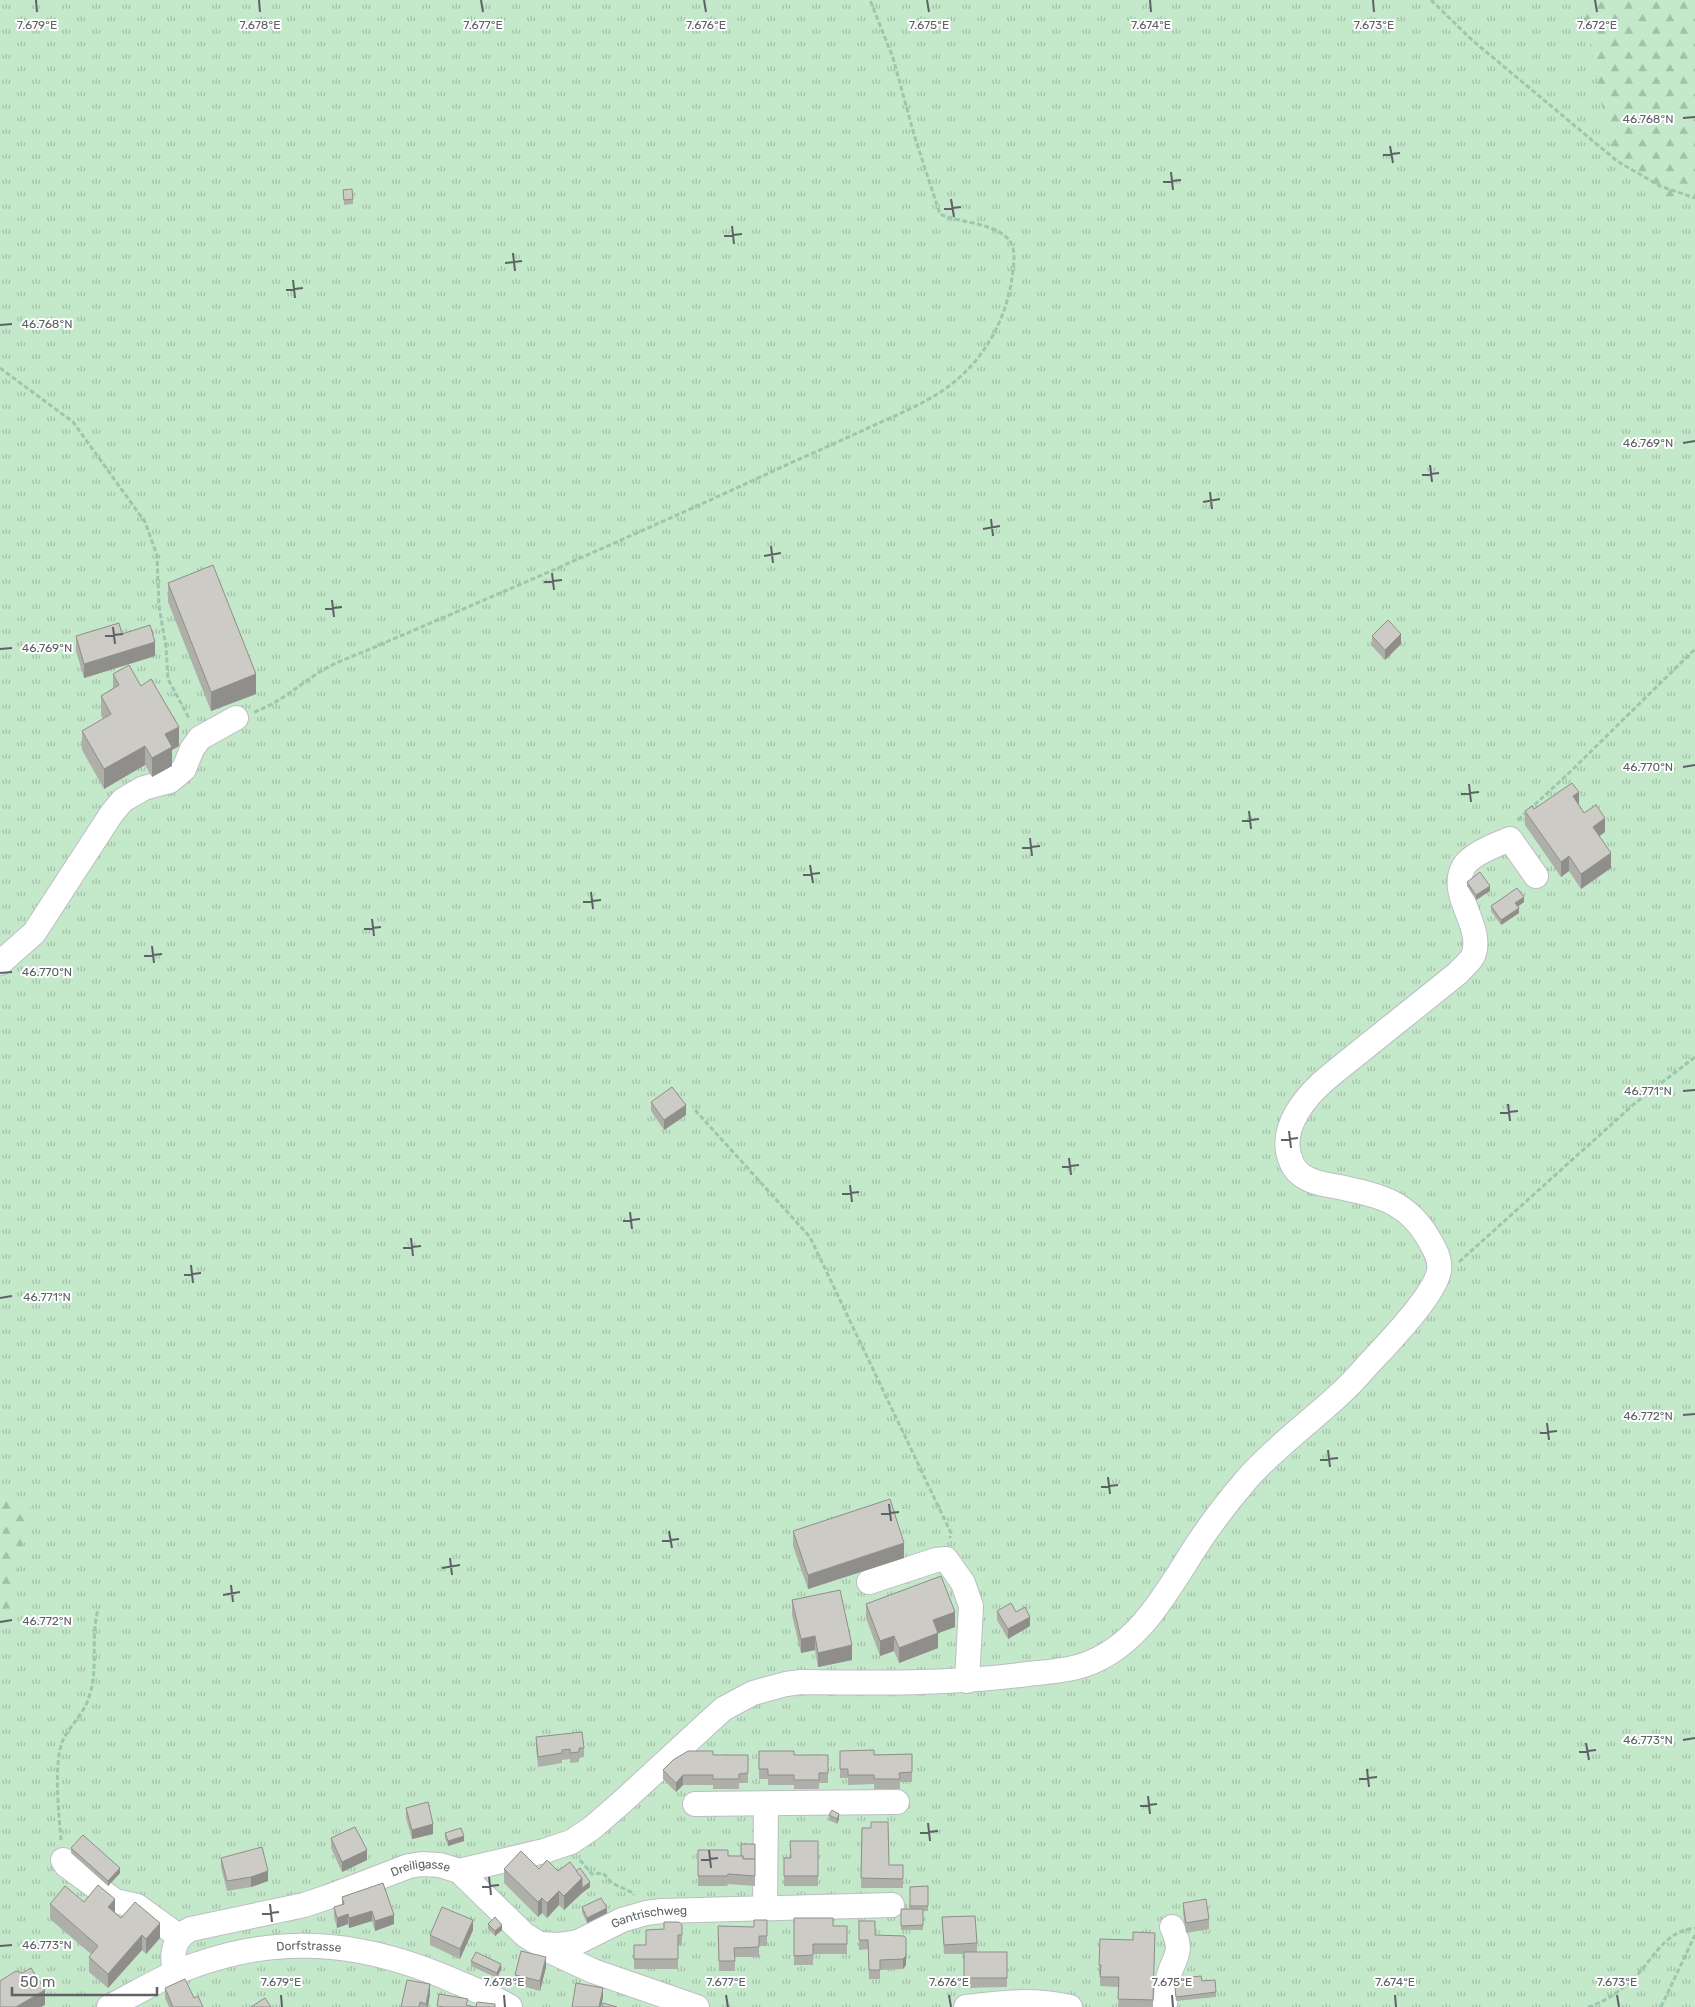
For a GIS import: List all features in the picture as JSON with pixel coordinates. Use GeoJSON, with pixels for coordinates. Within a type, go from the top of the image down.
{"type":"FeatureCollection","features":[{"type":"Feature","properties":{"kind":"street"},"geometry":{"type":"LineString","coordinates":[[0,963],[34,933],[112,813],[123,800],[144,788],[170,781],[184,769],[192,749],[200,738],[236,718]]}},
{"type":"Feature","properties":{"kind":"street"},"geometry":{"type":"LineString","coordinates":[[459,1871],[544,1851],[571,1842],[592,1828],[622,1802],[723,1709],[753,1694],[786,1684],[801,1682],[932,1683],[1062,1670],[1083,1665],[1104,1656],[1125,1642],[1143,1624],[1170,1588],[1195,1548],[1249,1477],[1360,1375],[1427,1296],[1439,1272],[1438,1258],[1421,1224],[1406,1210],[1378,1196],[1320,1184],[1306,1178],[1294,1169],[1287,1151],[1290,1126],[1297,1114],[1327,1078],[1458,973],[1473,956],[1476,936],[1461,894],[1460,878],[1465,865],[1485,850],[1510,839],[1536,876]]}},
{"type":"Feature","properties":{"kind":"street"},"geometry":{"type":"LineString","coordinates":[[869,1582],[936,1560],[946,1559],[963,1583],[971,1606],[967,1681]]}},
{"type":"Feature","properties":{"kind":"street"},"geometry":{"type":"LineString","coordinates":[[695,1804],[897,1802]]}},
{"type":"Feature","properties":{"kind":"street"},"geometry":{"type":"LineString","coordinates":[[765,1908],[766,1804]]}},
{"type":"Feature","properties":{"kind":"street"},"geometry":{"type":"LineString","coordinates":[[62,1860],[115,1901],[137,1906],[180,1937],[173,1949],[175,1972]]}},
{"type":"Feature","properties":{"kind":"street","name":"Dreiligasse"},"geometry":{"type":"LineString","coordinates":[[180,1937],[185,1932],[199,1926],[304,1905],[410,1866],[431,1864],[459,1871],[525,1935],[560,1956],[593,1970],[697,2007]]}},
{"type":"Feature","properties":{"kind":"street","name":"Gantrischweg"},"geometry":{"type":"LineString","coordinates":[[538,1943],[558,1945],[578,1942],[622,1920],[646,1913],[679,1910],[892,1905]]}},
{"type":"Feature","properties":{"kind":"street"},"geometry":{"type":"LineString","coordinates":[[1167,2005],[1167,1982],[1179,1950],[1177,1938],[1172,1927]]}},
{"type":"Feature","properties":{"kind":"street","name":"Dorfstrasse"},"geometry":{"type":"LineString","coordinates":[[109,2007],[175,1972],[218,1957],[280,1945],[322,1944],[375,1953],[422,1967],[510,2007]]}},
{"type":"Feature","properties":{"kind":"street"},"geometry":{"type":"LineString","coordinates":[[966,2007],[1022,2000],[1070,2007]]}},
{"type":"Feature","properties":{"kind":"path"},"geometry":{"type":"LineString","coordinates":[[236,718],[268,707],[331,666],[646,530],[900,413],[942,392],[961,377],[978,358],[994,334],[1006,308],[1012,284],[1013,246],[1005,236],[980,224],[948,218],[940,214],[918,148],[893,58],[870,0]]}},
{"type":"Feature","properties":{"kind":"path"},"geometry":{"type":"LineString","coordinates":[[1431,0],[1472,40],[1618,161],[1660,186],[1695,198]]}},
{"type":"Feature","properties":{"kind":"path"},"geometry":{"type":"LineString","coordinates":[[0,368],[73,422],[145,522],[157,555],[159,606],[166,647],[168,679],[200,738]]}},
{"type":"Feature","properties":{"kind":"path"},"geometry":{"type":"LineString","coordinates":[[1510,839],[1518,819],[1569,773],[1695,649]]}},
{"type":"Feature","properties":{"kind":"path"},"geometry":{"type":"LineString","coordinates":[[1439,1272],[1456,1266],[1634,1104],[1695,1057]]}},
{"type":"Feature","properties":{"kind":"path"},"geometry":{"type":"LineString","coordinates":[[695,1110],[810,1237],[951,1533],[946,1559]]}},
{"type":"Feature","properties":{"kind":"path"},"geometry":{"type":"LineString","coordinates":[[62,1860],[58,1798],[60,1750],[63,1740],[90,1697],[95,1621],[98,1610]]}},
{"type":"Feature","properties":{"kind":"path"},"geometry":{"type":"LineString","coordinates":[[571,1842],[578,1857],[592,1874],[603,1873],[612,1883],[630,1891]]}},
{"type":"Feature","properties":{"kind":"path"},"geometry":{"type":"LineString","coordinates":[[1588,2007],[1597,2005],[1631,1981],[1668,1938],[1682,1929],[1695,1928]]}},
{"type":"Feature","properties":{"kind":"path"},"geometry":{"type":"LineString","coordinates":[[1661,2007],[1695,1935]]}},
{"type":"Feature","properties":{"kind":"green space"},"geometry":{"type":"Polygon","coordinates":[[[0,0],[1695,0],[1695,2007],[0,2007],[0,0]]]}},
{"type":"Feature","properties":{"kind":"green space"},"geometry":{"type":"Polygon","coordinates":[[[1588,0],[1695,0],[1695,205],[1651,193],[1609,141],[1582,3],[1588,0]]]}},
{"type":"Feature","properties":{"kind":"green space"},"geometry":{"type":"Polygon","coordinates":[[[32,1497],[27,1532],[18,1561],[14,1605],[0,1612],[0,1498],[32,1497]]]}},
{"type":"Feature","properties":{"kind":"building"},"geometry":{"type":"Polygon","coordinates":[[[352,189],[353,199],[344,200],[343,190],[352,189]]]}},
{"type":"Feature","properties":{"kind":"building"},"geometry":{"type":"Polygon","coordinates":[[[213,565],[256,674],[211,692],[168,583],[213,565]]]}},
{"type":"Feature","properties":{"kind":"building"},"geometry":{"type":"Polygon","coordinates":[[[1388,620],[1401,634],[1385,650],[1372,636],[1388,620]]]}},
{"type":"Feature","properties":{"kind":"building"},"geometry":{"type":"Polygon","coordinates":[[[119,623],[122,634],[150,625],[155,642],[84,664],[76,636],[119,623]]]}},
{"type":"Feature","properties":{"kind":"building"},"geometry":{"type":"Polygon","coordinates":[[[129,665],[141,686],[151,679],[179,727],[165,734],[172,747],[152,758],[145,746],[104,769],[82,731],[111,714],[101,696],[119,685],[113,674],[129,665]]]}},
{"type":"Feature","properties":{"kind":"building"},"geometry":{"type":"Polygon","coordinates":[[[1572,783],[1579,792],[1573,796],[1584,813],[1596,805],[1605,818],[1593,827],[1611,853],[1581,874],[1569,856],[1561,862],[1525,811],[1532,806],[1534,809],[1572,783]]]}},
{"type":"Feature","properties":{"kind":"building"},"geometry":{"type":"Polygon","coordinates":[[[1480,872],[1490,886],[1476,895],[1467,882],[1480,872]]]}},
{"type":"Feature","properties":{"kind":"building"},"geometry":{"type":"Polygon","coordinates":[[[1517,888],[1524,897],[1515,903],[1519,908],[1501,920],[1491,906],[1517,888]]]}},
{"type":"Feature","properties":{"kind":"building"},"geometry":{"type":"Polygon","coordinates":[[[672,1087],[686,1105],[664,1120],[651,1102],[672,1087]]]}},
{"type":"Feature","properties":{"kind":"building"},"geometry":{"type":"Polygon","coordinates":[[[890,1499],[904,1543],[808,1575],[793,1531],[890,1499]]]}},
{"type":"Feature","properties":{"kind":"building"},"geometry":{"type":"Polygon","coordinates":[[[941,1576],[955,1612],[933,1620],[938,1633],[899,1648],[894,1636],[880,1641],[866,1604],[941,1576]]]}},
{"type":"Feature","properties":{"kind":"building"},"geometry":{"type":"Polygon","coordinates":[[[840,1590],[852,1645],[818,1653],[815,1636],[801,1639],[792,1600],[840,1590]]]}},
{"type":"Feature","properties":{"kind":"building"},"geometry":{"type":"Polygon","coordinates":[[[1011,1603],[1016,1612],[1025,1607],[1030,1617],[1008,1629],[997,1611],[1011,1603]]]}},
{"type":"Feature","properties":{"kind":"building"},"geometry":{"type":"Polygon","coordinates":[[[582,1732],[584,1748],[579,1748],[579,1752],[570,1753],[570,1749],[562,1750],[562,1753],[538,1757],[536,1737],[582,1732]]]}},
{"type":"Feature","properties":{"kind":"building"},"geometry":{"type":"Polygon","coordinates":[[[874,1750],[874,1755],[912,1754],[912,1772],[899,1773],[900,1779],[874,1779],[874,1775],[848,1775],[848,1769],[840,1769],[840,1751],[874,1750]]]}},
{"type":"Feature","properties":{"kind":"building"},"geometry":{"type":"Polygon","coordinates":[[[688,1751],[713,1751],[713,1755],[748,1755],[748,1773],[739,1774],[739,1779],[713,1779],[713,1775],[683,1775],[676,1783],[663,1770],[673,1760],[688,1751]]]}},
{"type":"Feature","properties":{"kind":"building"},"geometry":{"type":"Polygon","coordinates":[[[759,1751],[794,1751],[794,1755],[828,1755],[828,1773],[819,1773],[819,1780],[794,1780],[794,1775],[768,1775],[768,1769],[759,1769],[759,1751]]]}},
{"type":"Feature","properties":{"kind":"building"},"geometry":{"type":"Polygon","coordinates":[[[428,1802],[433,1824],[412,1830],[406,1808],[428,1802]]]}},
{"type":"Feature","properties":{"kind":"building"},"geometry":{"type":"Polygon","coordinates":[[[832,1810],[839,1814],[837,1819],[829,1815],[832,1810]]]}},
{"type":"Feature","properties":{"kind":"building"},"geometry":{"type":"Polygon","coordinates":[[[871,1822],[888,1822],[889,1865],[903,1865],[903,1879],[861,1878],[862,1828],[871,1828],[871,1822]]]}},
{"type":"Feature","properties":{"kind":"building"},"geometry":{"type":"Polygon","coordinates":[[[355,1827],[367,1850],[342,1862],[331,1838],[355,1827]]]}},
{"type":"Feature","properties":{"kind":"building"},"geometry":{"type":"Polygon","coordinates":[[[461,1828],[464,1836],[448,1841],[445,1833],[461,1828]]]}},
{"type":"Feature","properties":{"kind":"building"},"geometry":{"type":"Polygon","coordinates":[[[83,1835],[120,1868],[108,1881],[71,1848],[83,1835]]]}},
{"type":"Feature","properties":{"kind":"building"},"geometry":{"type":"Polygon","coordinates":[[[790,1841],[818,1841],[818,1876],[784,1876],[784,1858],[791,1858],[790,1841]]]}},
{"type":"Feature","properties":{"kind":"building"},"geometry":{"type":"Polygon","coordinates":[[[741,1844],[755,1844],[755,1859],[743,1859],[743,1856],[741,1856],[741,1844]]]}},
{"type":"Feature","properties":{"kind":"building"},"geometry":{"type":"Polygon","coordinates":[[[262,1847],[268,1871],[251,1877],[227,1881],[221,1858],[262,1847]]]}},
{"type":"Feature","properties":{"kind":"building"},"geometry":{"type":"Polygon","coordinates":[[[698,1850],[728,1850],[728,1856],[743,1856],[743,1859],[755,1859],[755,1876],[728,1874],[727,1876],[698,1876],[698,1850]]]}},
{"type":"Feature","properties":{"kind":"building"},"geometry":{"type":"Polygon","coordinates":[[[521,1851],[539,1869],[547,1860],[558,1871],[570,1862],[582,1878],[564,1896],[559,1891],[547,1903],[542,1898],[538,1902],[504,1869],[521,1851]]]}},
{"type":"Feature","properties":{"kind":"building"},"geometry":{"type":"Polygon","coordinates":[[[580,1868],[590,1882],[582,1888],[582,1878],[576,1871],[580,1868]]]}},
{"type":"Feature","properties":{"kind":"building"},"geometry":{"type":"Polygon","coordinates":[[[383,1883],[394,1915],[375,1921],[372,1911],[349,1918],[348,1914],[337,1918],[334,1907],[344,1904],[342,1897],[383,1883]]]}},
{"type":"Feature","properties":{"kind":"building"},"geometry":{"type":"Polygon","coordinates":[[[98,1885],[115,1899],[108,1907],[121,1918],[135,1902],[160,1923],[146,1939],[142,1935],[108,1974],[89,1957],[98,1946],[50,1904],[65,1886],[84,1902],[98,1885]]]}},
{"type":"Feature","properties":{"kind":"building"},"geometry":{"type":"Polygon","coordinates":[[[928,1886],[928,1906],[910,1906],[910,1887],[928,1886]]]}},
{"type":"Feature","properties":{"kind":"building"},"geometry":{"type":"Polygon","coordinates":[[[601,1898],[607,1908],[587,1918],[582,1907],[601,1898]]]}},
{"type":"Feature","properties":{"kind":"building"},"geometry":{"type":"Polygon","coordinates":[[[1206,1899],[1209,1919],[1186,1923],[1183,1903],[1206,1899]]]}},
{"type":"Feature","properties":{"kind":"building"},"geometry":{"type":"Polygon","coordinates":[[[442,1907],[473,1920],[460,1949],[430,1935],[442,1907]]]}},
{"type":"Feature","properties":{"kind":"building"},"geometry":{"type":"Polygon","coordinates":[[[901,1909],[923,1909],[923,1925],[901,1926],[901,1909]]]}},
{"type":"Feature","properties":{"kind":"building"},"geometry":{"type":"Polygon","coordinates":[[[975,1916],[977,1943],[944,1945],[942,1917],[975,1916]]]}},
{"type":"Feature","properties":{"kind":"building"},"geometry":{"type":"Polygon","coordinates":[[[495,1917],[502,1925],[495,1931],[488,1924],[495,1917]]]}},
{"type":"Feature","properties":{"kind":"building"},"geometry":{"type":"Polygon","coordinates":[[[794,1918],[833,1918],[833,1926],[847,1926],[847,1944],[813,1944],[813,1955],[794,1956],[794,1918]]]}},
{"type":"Feature","properties":{"kind":"building"},"geometry":{"type":"Polygon","coordinates":[[[754,1920],[767,1920],[767,1936],[759,1936],[759,1947],[734,1948],[735,1961],[719,1961],[718,1926],[754,1927],[754,1920]]]}},
{"type":"Feature","properties":{"kind":"building"},"geometry":{"type":"Polygon","coordinates":[[[859,1921],[875,1921],[875,1935],[904,1936],[906,1938],[906,1956],[903,1959],[880,1960],[880,1970],[869,1970],[868,1940],[859,1940],[859,1921]]]}},
{"type":"Feature","properties":{"kind":"building"},"geometry":{"type":"Polygon","coordinates":[[[664,1922],[679,1922],[682,1925],[682,1935],[678,1935],[678,1959],[634,1959],[634,1945],[646,1945],[646,1930],[664,1929],[664,1922]]]}},
{"type":"Feature","properties":{"kind":"building"},"geometry":{"type":"Polygon","coordinates":[[[1133,1932],[1155,1933],[1153,2000],[1118,1999],[1119,1977],[1100,1977],[1100,1939],[1133,1940],[1133,1932]]]}},
{"type":"Feature","properties":{"kind":"building"},"geometry":{"type":"Polygon","coordinates":[[[521,1951],[546,1957],[540,1981],[515,1975],[521,1951]]]}},
{"type":"Feature","properties":{"kind":"building"},"geometry":{"type":"Polygon","coordinates":[[[476,1952],[501,1964],[497,1973],[471,1961],[476,1952]]]}},
{"type":"Feature","properties":{"kind":"building"},"geometry":{"type":"Polygon","coordinates":[[[964,1952],[1007,1952],[1007,1978],[964,1978],[964,1952]]]}},
{"type":"Feature","properties":{"kind":"building"},"geometry":{"type":"Polygon","coordinates":[[[31,1968],[45,1990],[16,2007],[0,2007],[0,1981],[16,1971],[22,1973],[31,1968]]]}},
{"type":"Feature","properties":{"kind":"building"},"geometry":{"type":"Polygon","coordinates":[[[1201,1976],[1202,1981],[1215,1980],[1216,1992],[1176,1997],[1174,1979],[1201,1976]]]}},
{"type":"Feature","properties":{"kind":"building"},"geometry":{"type":"Polygon","coordinates":[[[185,1979],[194,1998],[198,1996],[203,2007],[173,2007],[165,1988],[185,1979]]]}},
{"type":"Feature","properties":{"kind":"building"},"geometry":{"type":"Polygon","coordinates":[[[407,1980],[430,1984],[426,2004],[420,2002],[419,2007],[401,2007],[407,1980]]]}},
{"type":"Feature","properties":{"kind":"building"},"geometry":{"type":"Polygon","coordinates":[[[576,1983],[603,1988],[599,2007],[572,2007],[576,1983]]]}},
{"type":"Feature","properties":{"kind":"building"},"geometry":{"type":"Polygon","coordinates":[[[439,1994],[468,1999],[466,2005],[476,2007],[437,2006],[439,1994]]]}},
{"type":"Feature","properties":{"kind":"building"},"geometry":{"type":"Polygon","coordinates":[[[265,1998],[271,2007],[251,2007],[265,1998]]]}},
{"type":"Feature","properties":{"kind":"building"},"geometry":{"type":"Polygon","coordinates":[[[477,2002],[495,2004],[495,2007],[476,2007],[477,2002]]]}},
{"type":"Feature","properties":{"kind":"building"},"geometry":{"type":"Polygon","coordinates":[[[603,2003],[617,2007],[602,2007],[603,2003]]]}}]}
